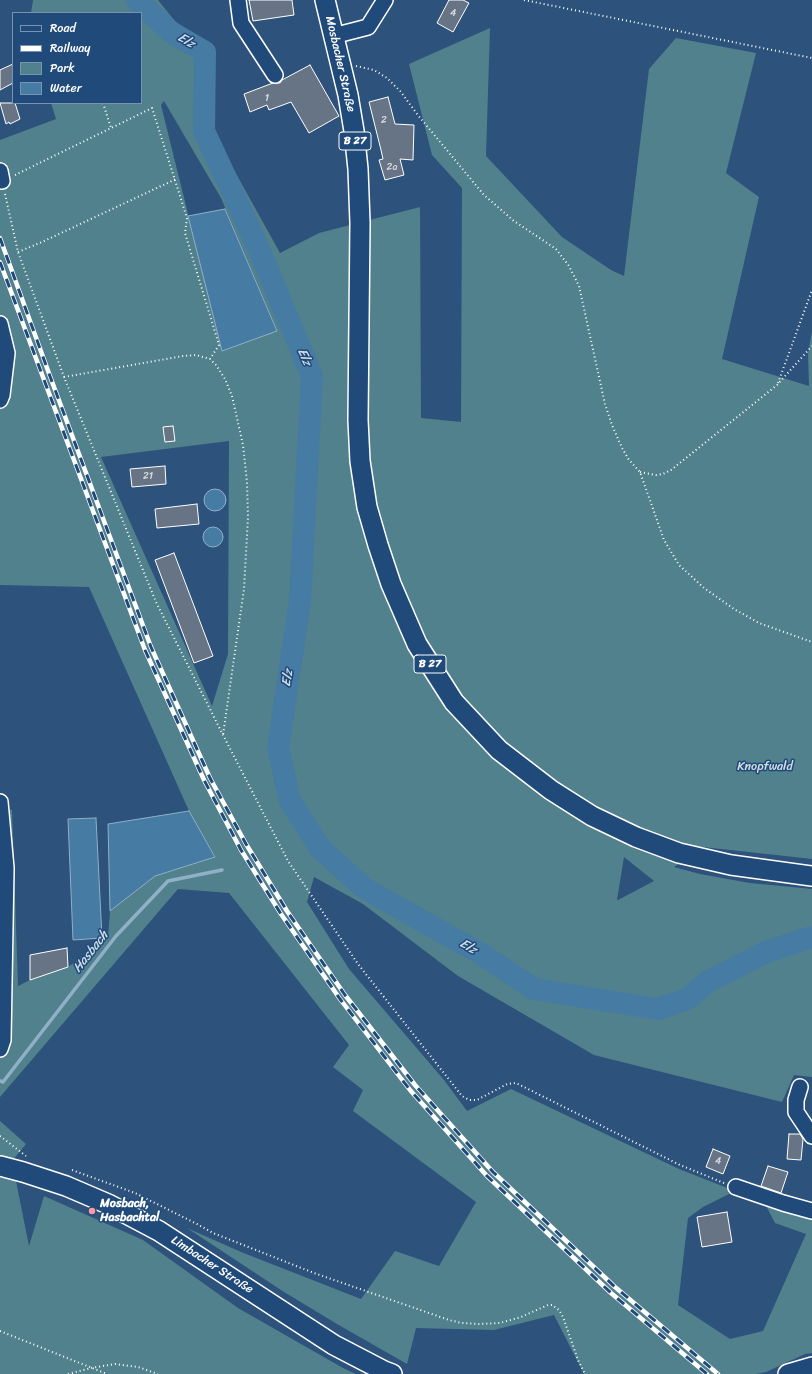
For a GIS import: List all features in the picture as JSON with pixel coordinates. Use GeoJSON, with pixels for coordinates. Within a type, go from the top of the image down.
{"type":"FeatureCollection","features":[{"type":"Feature","properties":{"kind":"main road","name":"Mosbacher Straße"},"geometry":{"type":"LineString","coordinates":[[325,0],[348,95],[358,169],[360,223],[358,420],[360,461],[367,507],[378,545],[391,584],[417,644],[454,702],[499,750],[551,790],[592,816],[636,837],[679,853],[731,865],[812,876]]}},
{"type":"Feature","properties":{"kind":"main road","name":"Limbacher Straße"},"geometry":{"type":"LineString","coordinates":[[0,1166],[66,1186],[108,1204],[159,1231],[334,1345],[392,1374]]}},
{"type":"Feature","properties":{"kind":"main road"},"geometry":{"type":"LineString","coordinates":[[788,1374],[812,1367]]}},
{"type":"Feature","properties":{"kind":"street"},"geometry":{"type":"LineString","coordinates":[[238,0],[241,23],[275,75]]}},
{"type":"Feature","properties":{"kind":"street"},"geometry":{"type":"LineString","coordinates":[[334,36],[368,26],[385,0]]}},
{"type":"Feature","properties":{"kind":"street"},"geometry":{"type":"LineString","coordinates":[[0,324],[7,353],[2,395],[0,400]]}},
{"type":"Feature","properties":{"kind":"street"},"geometry":{"type":"LineString","coordinates":[[0,802],[6,868],[3,1040],[0,1049]]}},
{"type":"Feature","properties":{"kind":"street"},"geometry":{"type":"LineString","coordinates":[[800,1087],[796,1100],[796,1112],[812,1136]]}},
{"type":"Feature","properties":{"kind":"street"},"geometry":{"type":"LineString","coordinates":[[736,1187],[812,1211]]}},
{"type":"Feature","properties":{"kind":"path"},"geometry":{"type":"LineString","coordinates":[[524,0],[812,58]]}},
{"type":"Feature","properties":{"kind":"path"},"geometry":{"type":"LineString","coordinates":[[340,61],[374,70],[387,78],[401,92],[417,114],[484,195],[514,221],[556,249],[569,266],[579,286],[605,404],[622,448],[629,460],[640,472],[664,540],[679,565],[704,588],[734,609],[759,623],[812,642]]}},
{"type":"Feature","properties":{"kind":"path"},"geometry":{"type":"LineString","coordinates":[[103,104],[111,128]]}},
{"type":"Feature","properties":{"kind":"path"},"geometry":{"type":"LineString","coordinates":[[210,359],[219,345],[185,233],[187,218],[176,179],[152,108],[111,128],[1,176],[18,252],[64,377],[156,602],[288,861],[358,964],[462,1096],[469,1100],[477,1100],[507,1084],[516,1083],[680,1165],[736,1187]]}},
{"type":"Feature","properties":{"kind":"path"},"geometry":{"type":"LineString","coordinates":[[18,252],[176,179]]}},
{"type":"Feature","properties":{"kind":"path"},"geometry":{"type":"LineString","coordinates":[[777,385],[812,290]]}},
{"type":"Feature","properties":{"kind":"path"},"geometry":{"type":"LineString","coordinates":[[640,472],[663,474],[671,470],[777,385],[812,346]]}},
{"type":"Feature","properties":{"kind":"path"},"geometry":{"type":"LineString","coordinates":[[64,377],[196,355],[210,359],[225,379],[232,396],[243,445],[247,482],[248,517],[244,589],[223,735]]}},
{"type":"Feature","properties":{"kind":"path"},"geometry":{"type":"LineString","coordinates":[[0,1136],[27,1156]]}},
{"type":"Feature","properties":{"kind":"path"},"geometry":{"type":"LineString","coordinates":[[67,1169],[134,1193],[213,1233],[314,1273],[449,1320],[474,1324],[500,1324],[522,1317],[548,1305],[552,1305],[559,1310],[563,1317],[578,1360],[585,1374]]}},
{"type":"Feature","properties":{"kind":"path"},"geometry":{"type":"LineString","coordinates":[[0,1331],[107,1374]]}},
{"type":"Feature","properties":{"kind":"path"},"geometry":{"type":"LineString","coordinates":[[68,1374],[115,1364],[138,1367],[158,1374]]}},
{"type":"Feature","properties":{"kind":"green space","name":"Knopfwald"},"geometry":{"type":"Polygon","coordinates":[[[33,0],[158,0],[206,60],[213,132],[280,253],[319,233],[420,207],[421,418],[461,422],[462,188],[432,155],[409,64],[490,28],[486,156],[562,237],[611,270],[624,276],[649,69],[676,38],[756,53],[726,173],[759,197],[722,359],[809,386],[808,354],[812,331],[812,859],[703,847],[674,867],[700,874],[750,883],[812,889],[812,1077],[794,1075],[782,1102],[594,1055],[458,976],[363,904],[314,877],[307,902],[349,969],[444,1080],[467,1111],[511,1089],[679,1169],[735,1191],[703,1207],[688,1218],[678,1305],[730,1339],[763,1331],[806,1234],[775,1223],[763,1200],[808,1213],[812,1200],[812,1353],[805,1354],[766,1372],[756,1374],[584,1374],[554,1315],[494,1330],[416,1328],[407,1364],[284,1292],[187,1228],[241,1252],[361,1299],[395,1251],[439,1266],[476,1202],[353,1111],[363,1090],[333,1067],[349,1045],[229,893],[178,889],[0,1097],[0,808],[12,810],[18,986],[30,980],[68,967],[108,938],[110,911],[155,876],[215,856],[189,811],[89,587],[0,585],[0,140],[56,119],[51,104],[142,104],[142,12],[31,12],[33,0]],[[164,101],[161,105],[222,351],[277,330],[221,198],[164,101]],[[229,441],[101,457],[212,706],[228,654],[229,441]],[[624,857],[617,900],[654,881],[624,857]]]}},
{"type":"Feature","properties":{"kind":"green space"},"geometry":{"type":"Polygon","coordinates":[[[0,1121],[26,1144],[12,1161],[29,1246],[44,1196],[143,1240],[238,1308],[356,1374],[0,1374],[0,1121]]]}},
{"type":"Feature","properties":{"kind":"water"},"geometry":{"type":"Polygon","coordinates":[[[225,209],[277,331],[222,351],[188,216],[225,209]]]}},
{"type":"Feature","properties":{"kind":"water"},"geometry":{"type":"Polygon","coordinates":[[[215,489],[223,492],[226,500],[223,508],[215,511],[207,508],[204,500],[207,492],[215,489]]]}},
{"type":"Feature","properties":{"kind":"water"},"geometry":{"type":"Polygon","coordinates":[[[213,527],[220,530],[223,537],[220,544],[213,547],[206,544],[203,537],[206,530],[213,527]]]}},
{"type":"Feature","properties":{"kind":"water"},"geometry":{"type":"Polygon","coordinates":[[[189,811],[215,857],[155,876],[110,911],[108,824],[189,811]]]}},
{"type":"Feature","properties":{"kind":"water"},"geometry":{"type":"Polygon","coordinates":[[[96,818],[102,938],[73,940],[68,819],[96,818]]]}},
{"type":"Feature","properties":{"kind":"building"},"geometry":{"type":"Polygon","coordinates":[[[249,0],[292,0],[294,15],[253,21],[249,0]]]}},
{"type":"Feature","properties":{"kind":"building"},"geometry":{"type":"Polygon","coordinates":[[[449,0],[463,0],[469,3],[453,32],[437,23],[449,0]]]}},
{"type":"Feature","properties":{"kind":"building"},"geometry":{"type":"Polygon","coordinates":[[[12,64],[12,84],[0,90],[0,70],[12,64]]]}},
{"type":"Feature","properties":{"kind":"building"},"geometry":{"type":"Polygon","coordinates":[[[310,65],[339,116],[309,133],[291,102],[269,110],[267,105],[250,112],[244,94],[273,83],[280,83],[282,80],[310,65]]]}},
{"type":"Feature","properties":{"kind":"building"},"geometry":{"type":"Polygon","coordinates":[[[388,97],[395,124],[414,125],[413,160],[400,159],[404,175],[385,180],[379,160],[383,159],[369,102],[388,97]]]}},
{"type":"Feature","properties":{"kind":"building"},"geometry":{"type":"Polygon","coordinates":[[[0,103],[15,104],[20,119],[10,124],[9,122],[6,124],[0,103]]]}},
{"type":"Feature","properties":{"kind":"building"},"geometry":{"type":"Polygon","coordinates":[[[173,426],[175,441],[165,442],[163,427],[173,426]]]}},
{"type":"Feature","properties":{"kind":"building"},"geometry":{"type":"Polygon","coordinates":[[[165,466],[166,484],[132,487],[130,469],[165,466]]]}},
{"type":"Feature","properties":{"kind":"building"},"geometry":{"type":"Polygon","coordinates":[[[197,504],[199,524],[157,528],[155,509],[197,504]]]}},
{"type":"Feature","properties":{"kind":"building"},"geometry":{"type":"Polygon","coordinates":[[[174,553],[213,656],[194,663],[155,560],[174,553]]]}},
{"type":"Feature","properties":{"kind":"building"},"geometry":{"type":"Polygon","coordinates":[[[67,948],[68,967],[30,980],[30,955],[67,948]]]}},
{"type":"Feature","properties":{"kind":"building"},"geometry":{"type":"Polygon","coordinates":[[[789,1134],[800,1134],[803,1139],[801,1160],[787,1159],[789,1134]]]}},
{"type":"Feature","properties":{"kind":"building"},"geometry":{"type":"Polygon","coordinates":[[[713,1149],[730,1156],[723,1174],[706,1167],[713,1149]]]}},
{"type":"Feature","properties":{"kind":"building"},"geometry":{"type":"Polygon","coordinates":[[[768,1166],[788,1172],[781,1193],[761,1186],[768,1166]]]}},
{"type":"Feature","properties":{"kind":"building"},"geometry":{"type":"Polygon","coordinates":[[[727,1212],[732,1242],[702,1247],[697,1217],[727,1212]]]}},
{"type":"Feature","properties":{"kind":"waterway","name":"Elz"},"geometry":{"type":"LineString","coordinates":[[137,0],[171,32],[205,52],[204,131],[258,247],[312,376],[300,602],[278,747],[290,801],[320,848],[364,888],[483,955],[534,989],[658,1009],[687,999],[709,981],[766,952],[812,937]]}},
{"type":"Feature","properties":{"kind":"waterway","name":"Hasbach"},"geometry":{"type":"LineString","coordinates":[[0,1081],[3,1082],[116,936],[168,881],[222,870]]}},
{"type":"Feature","properties":{"kind":"railway"},"geometry":{"type":"LineString","coordinates":[[0,238],[151,647],[210,778],[246,844],[287,911],[345,995],[415,1085],[493,1172],[615,1287],[718,1374]]}},
{"type":"Feature","properties":{"kind":"railway"},"geometry":{"type":"LineString","coordinates":[[0,262],[145,650],[204,780],[241,850],[281,914],[340,999],[410,1090],[487,1176],[611,1293],[707,1374]]}},
{"type":"Feature","properties":{"kind":"place","name":"Mosbach, Hasbachtal"},"geometry":{"type":"Point","coordinates":[92,1211]}}]}
